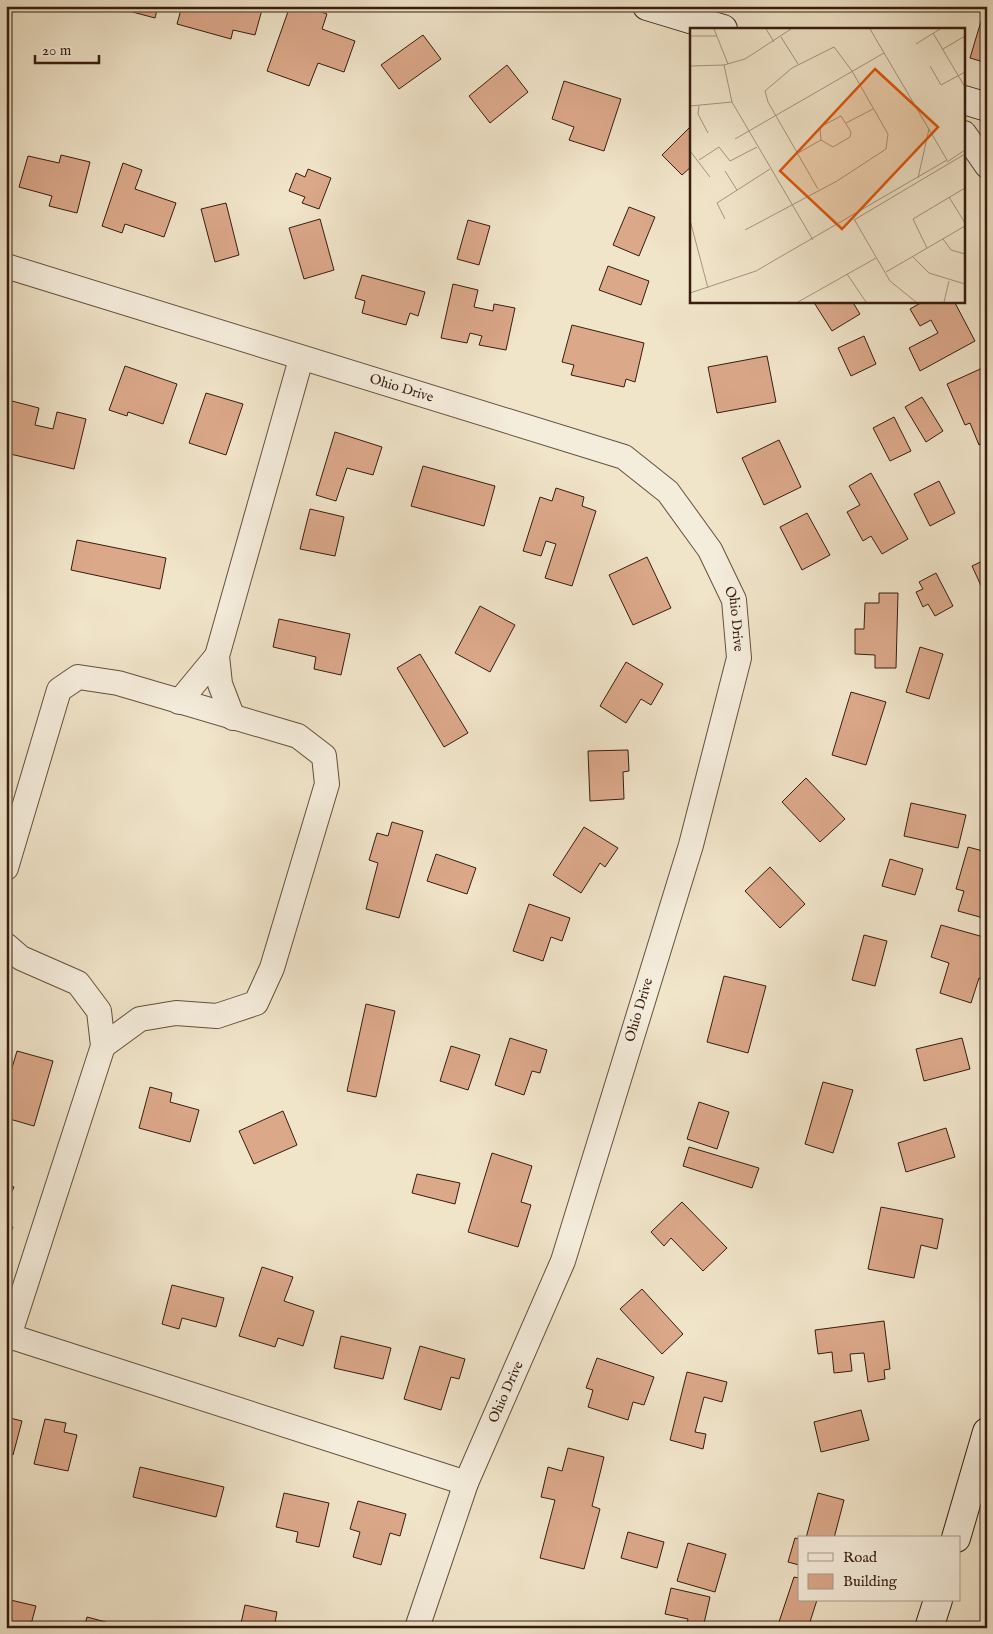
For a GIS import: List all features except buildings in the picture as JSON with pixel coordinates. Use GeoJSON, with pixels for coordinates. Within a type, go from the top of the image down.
{"type":"FeatureCollection","features":[{"type":"Feature","properties":{"kind":"main road"},"geometry":{"type":"LineString","coordinates":[[647,6],[720,28]]}},
{"type":"Feature","properties":{"kind":"main road"},"geometry":{"type":"LineString","coordinates":[[966,101],[987,107]]}},
{"type":"Feature","properties":{"kind":"main road"},"geometry":{"type":"LineString","coordinates":[[957,1536],[985,1443]]}},
{"type":"Feature","properties":{"kind":"main road"},"geometry":{"type":"LineString","coordinates":[[929,1628],[937,1602]]}},
{"type":"Feature","properties":{"kind":"street"},"geometry":{"type":"LineString","coordinates":[[966,136],[987,166]]}},
{"type":"Feature","properties":{"kind":"street","name":"Ohio Drive"},"geometry":{"type":"LineString","coordinates":[[6,266],[301,359],[624,457],[668,492],[710,550],[734,600],[739,658],[691,845],[563,1261],[466,1482],[417,1628]]}},
{"type":"Feature","properties":{"kind":"street"},"geometry":{"type":"LineString","coordinates":[[234,718],[220,684],[217,656],[301,359]]}},
{"type":"Feature","properties":{"kind":"street"},"geometry":{"type":"LineString","coordinates":[[179,702],[217,656]]}},
{"type":"Feature","properties":{"kind":"street"},"geometry":{"type":"LineString","coordinates":[[6,868],[59,690],[78,677],[118,683],[298,736],[324,756],[327,784],[272,968],[256,1003],[217,1016],[176,1013],[140,1019],[103,1046]]}},
{"type":"Feature","properties":{"kind":"street"},"geometry":{"type":"LineString","coordinates":[[6,945],[21,958],[78,983],[99,1011],[103,1046],[8,1335],[466,1482]]}}]}
